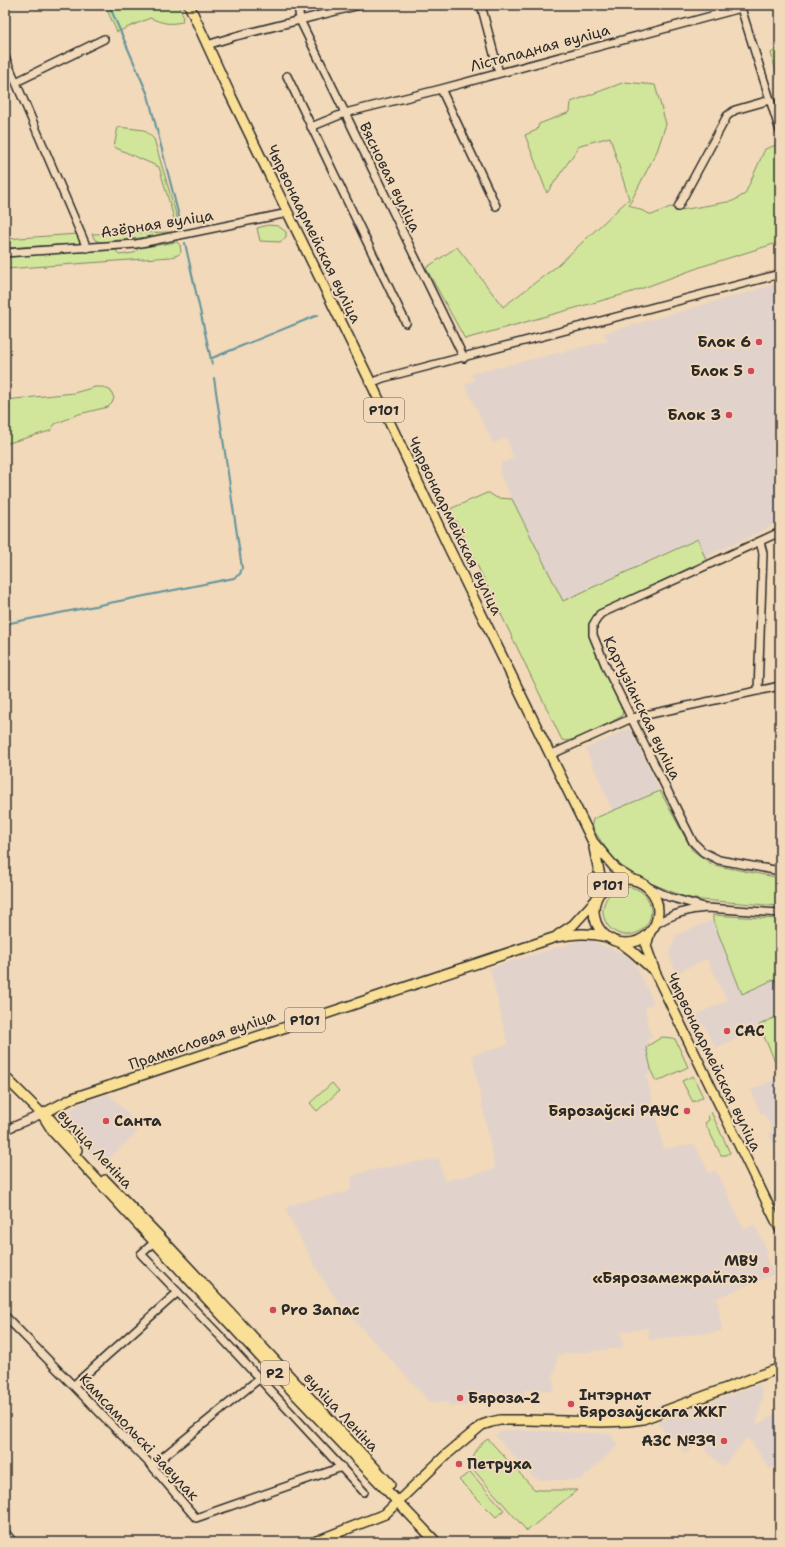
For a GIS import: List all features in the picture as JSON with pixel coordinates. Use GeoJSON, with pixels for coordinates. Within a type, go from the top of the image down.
{"type":"FeatureCollection","features":[{"type":"Feature","properties":{"kind":"main road","name":"Чырвонаармейская вуліца"},"geometry":{"type":"LineString","coordinates":[[190,5],[206,45],[593,842],[617,870],[633,880]]}},
{"type":"Feature","properties":{"kind":"main road","name":"Чырвонаармейская вуліца"},"geometry":{"type":"LineString","coordinates":[[593,842],[600,876],[601,892]]}},
{"type":"Feature","properties":{"kind":"main road","name":"Р101"},"geometry":{"type":"LineString","coordinates":[[621,880],[633,880],[644,885],[652,893],[657,903],[657,915],[652,929],[644,938],[627,943],[619,942],[607,937],[600,930],[594,911],[595,901],[601,892],[610,884],[621,880]]}},
{"type":"Feature","properties":{"kind":"main road","name":"Прамысловая вуліца"},"geometry":{"type":"LineString","coordinates":[[556,937],[573,925],[595,901]]}},
{"type":"Feature","properties":{"kind":"main road","name":"Чырвонаармейская вуліца"},"geometry":{"type":"LineString","coordinates":[[652,929],[646,946],[654,972],[780,1229]]}},
{"type":"Feature","properties":{"kind":"main road","name":"Прамысловая вуліца"},"geometry":{"type":"LineString","coordinates":[[42,1114],[73,1098],[556,937],[581,933],[607,937]]}},
{"type":"Feature","properties":{"kind":"main road","name":"Чырвонаармейская вуліца"},"geometry":{"type":"LineString","coordinates":[[619,942],[634,952],[654,972]]}},
{"type":"Feature","properties":{"kind":"main road","name":"Р2"},"geometry":{"type":"LineString","coordinates":[[5,1077],[42,1114]]}},
{"type":"Feature","properties":{"kind":"main road"},"geometry":{"type":"LineString","coordinates":[[59,1128],[57,1116],[58,1109],[64,1102]]}},
{"type":"Feature","properties":{"kind":"main road","name":"вуліца Леніна"},"geometry":{"type":"LineString","coordinates":[[42,1114],[50,1119],[59,1128],[158,1240],[400,1500],[442,1542]]}},
{"type":"Feature","properties":{"kind":"main road","name":"вуліца Леніна"},"geometry":{"type":"LineString","coordinates":[[42,1114],[54,1133],[158,1240]]}},
{"type":"Feature","properties":{"kind":"main road"},"geometry":{"type":"LineString","coordinates":[[314,1542],[385,1514],[430,1468],[482,1425],[500,1420],[601,1422],[636,1420],[780,1368]]}},
{"type":"Feature","properties":{"kind":"main road","name":"вуліца Леніна"},"geometry":{"type":"LineString","coordinates":[[400,1500],[436,1542]]}},
{"type":"Feature","properties":{"kind":"street","name":"Вясновая вуліца"},"geometry":{"type":"LineString","coordinates":[[298,5],[300,20],[464,358]]}},
{"type":"Feature","properties":{"kind":"street"},"geometry":{"type":"LineString","coordinates":[[206,45],[360,5]]}},
{"type":"Feature","properties":{"kind":"street"},"geometry":{"type":"LineString","coordinates":[[481,5],[499,73]]}},
{"type":"Feature","properties":{"kind":"street"},"geometry":{"type":"LineString","coordinates":[[741,6],[780,131]]}},
{"type":"Feature","properties":{"kind":"street","name":"Лістападная вуліца"},"geometry":{"type":"LineString","coordinates":[[311,127],[344,113],[441,89],[741,6]]}},
{"type":"Feature","properties":{"kind":"street"},"geometry":{"type":"LineString","coordinates":[[16,82],[104,39]]}},
{"type":"Feature","properties":{"kind":"street"},"geometry":{"type":"LineString","coordinates":[[5,57],[87,248]]}},
{"type":"Feature","properties":{"kind":"street"},"geometry":{"type":"LineString","coordinates":[[287,76],[406,323]]}},
{"type":"Feature","properties":{"kind":"street"},"geometry":{"type":"LineString","coordinates":[[441,89],[496,206]]}},
{"type":"Feature","properties":{"kind":"street"},"geometry":{"type":"LineString","coordinates":[[678,207],[727,116],[735,110],[770,100]]}},
{"type":"Feature","properties":{"kind":"street","name":"Азёрная вуліца"},"geometry":{"type":"LineString","coordinates":[[5,253],[136,244],[288,213]]}},
{"type":"Feature","properties":{"kind":"street"},"geometry":{"type":"LineString","coordinates":[[371,383],[384,378],[780,274]]}},
{"type":"Feature","properties":{"kind":"street","name":"Картузіанская вуліца"},"geometry":{"type":"LineString","coordinates":[[780,532],[600,614],[593,625],[592,635],[607,669],[693,842],[703,852],[719,860],[780,871]]}},
{"type":"Feature","properties":{"kind":"street"},"geometry":{"type":"LineString","coordinates":[[758,691],[763,553],[760,542]]}},
{"type":"Feature","properties":{"kind":"street"},"geometry":{"type":"LineString","coordinates":[[550,755],[632,718],[780,686]]}},
{"type":"Feature","properties":{"kind":"street"},"geometry":{"type":"LineString","coordinates":[[644,885],[669,897],[707,908]]}},
{"type":"Feature","properties":{"kind":"street"},"geometry":{"type":"LineString","coordinates":[[652,929],[662,920],[695,908],[780,914]]}},
{"type":"Feature","properties":{"kind":"street"},"geometry":{"type":"LineString","coordinates":[[5,1130],[42,1114]]}},
{"type":"Feature","properties":{"kind":"street"},"geometry":{"type":"LineString","coordinates":[[158,1240],[141,1254],[260,1378],[342,1466],[364,1492]]}},
{"type":"Feature","properties":{"kind":"street"},"geometry":{"type":"LineString","coordinates":[[74,1385],[178,1292]]}},
{"type":"Feature","properties":{"kind":"street","name":"Камсамольскі завулак"},"geometry":{"type":"LineString","coordinates":[[5,1316],[152,1466],[196,1518],[342,1466]]}},
{"type":"Feature","properties":{"kind":"street"},"geometry":{"type":"LineString","coordinates":[[152,1466],[260,1378]]}},
{"type":"Feature","properties":{"kind":"street"},"geometry":{"type":"LineString","coordinates":[[5,1532],[13,1542]]}},
{"type":"Feature","properties":{"kind":"shaded area"},"geometry":{"type":"Polygon","coordinates":[[[780,283],[780,522],[705,557],[697,539],[562,601],[499,472],[501,463],[514,458],[506,438],[493,443],[465,385],[474,380],[471,374],[608,341],[604,333],[780,283]]]}},
{"type":"Feature","properties":{"kind":"shaded area"},"geometry":{"type":"Polygon","coordinates":[[[630,728],[660,791],[613,812],[586,749],[630,728]]]}},
{"type":"Feature","properties":{"kind":"shaded area"},"geometry":{"type":"Polygon","coordinates":[[[713,920],[742,994],[776,979],[780,989],[780,1015],[759,1025],[760,1029],[715,1048],[703,1023],[699,1024],[695,1015],[727,1001],[707,959],[676,973],[669,954],[676,935],[713,920]]]}},
{"type":"Feature","properties":{"kind":"shaded area"},"geometry":{"type":"Polygon","coordinates":[[[585,939],[596,942],[630,957],[636,965],[654,1003],[645,1007],[649,1031],[653,1036],[647,1040],[650,1045],[646,1047],[652,1073],[646,1075],[664,1149],[694,1144],[709,1173],[716,1170],[744,1229],[754,1225],[768,1252],[764,1254],[774,1274],[717,1298],[722,1331],[649,1340],[648,1328],[621,1332],[623,1348],[557,1355],[556,1371],[553,1372],[554,1391],[524,1390],[525,1395],[515,1397],[515,1399],[450,1407],[448,1402],[431,1403],[340,1305],[316,1268],[286,1211],[289,1205],[350,1191],[352,1176],[368,1171],[439,1158],[444,1181],[495,1169],[472,1055],[508,1045],[490,968],[585,939]]]}},
{"type":"Feature","properties":{"kind":"shaded area"},"geometry":{"type":"Polygon","coordinates":[[[780,1077],[780,1142],[774,1145],[769,1134],[773,1132],[764,1113],[761,1114],[751,1090],[780,1077]]]}},
{"type":"Feature","properties":{"kind":"shaded area"},"geometry":{"type":"Polygon","coordinates":[[[107,1094],[110,1095],[136,1123],[138,1131],[101,1166],[68,1130],[64,1119],[65,1113],[82,1103],[107,1094]]]}},
{"type":"Feature","properties":{"kind":"shaded area"},"geometry":{"type":"Polygon","coordinates":[[[760,1384],[763,1397],[756,1425],[780,1411],[780,1478],[773,1467],[770,1469],[748,1437],[722,1467],[700,1444],[699,1445],[697,1443],[686,1454],[658,1424],[658,1422],[760,1384]]]}},
{"type":"Feature","properties":{"kind":"shaded area"},"geometry":{"type":"Polygon","coordinates":[[[507,1430],[610,1434],[618,1445],[581,1480],[540,1480],[533,1477],[495,1435],[507,1430]]]}},
{"type":"Feature","properties":{"kind":"green space"},"geometry":{"type":"Polygon","coordinates":[[[105,5],[179,5],[183,16],[182,22],[166,23],[150,18],[117,32],[105,5]]]}},
{"type":"Feature","properties":{"kind":"green space"},"geometry":{"type":"Polygon","coordinates":[[[780,47],[780,86],[771,53],[780,47]]]}},
{"type":"Feature","properties":{"kind":"green space"},"geometry":{"type":"Polygon","coordinates":[[[625,82],[655,85],[666,124],[657,151],[629,205],[652,215],[670,207],[681,210],[733,201],[745,194],[765,149],[779,144],[780,242],[703,266],[632,292],[465,339],[426,268],[457,247],[503,307],[557,266],[629,199],[610,137],[580,145],[547,193],[525,135],[537,130],[539,124],[570,112],[571,102],[625,82]]]}},
{"type":"Feature","properties":{"kind":"green space"},"geometry":{"type":"Polygon","coordinates":[[[118,127],[144,130],[154,139],[181,231],[178,232],[159,167],[114,147],[118,127]]]}},
{"type":"Feature","properties":{"kind":"green space"},"geometry":{"type":"Polygon","coordinates":[[[268,225],[278,226],[286,232],[286,237],[280,242],[260,241],[257,228],[268,225]]]}},
{"type":"Feature","properties":{"kind":"green space"},"geometry":{"type":"Polygon","coordinates":[[[172,232],[150,237],[100,242],[95,240],[92,234],[172,232]]]}},
{"type":"Feature","properties":{"kind":"green space"},"geometry":{"type":"Polygon","coordinates":[[[78,234],[80,243],[76,244],[5,248],[5,239],[78,234]]]}},
{"type":"Feature","properties":{"kind":"green space"},"geometry":{"type":"Polygon","coordinates":[[[177,242],[180,245],[181,252],[178,255],[171,257],[5,269],[5,256],[116,250],[119,255],[134,253],[139,248],[177,242]]]}},
{"type":"Feature","properties":{"kind":"green space"},"geometry":{"type":"Polygon","coordinates":[[[95,387],[103,387],[111,391],[114,398],[108,407],[79,414],[55,424],[50,431],[5,444],[5,400],[74,393],[95,387]]]}},
{"type":"Feature","properties":{"kind":"green space"},"geometry":{"type":"Polygon","coordinates":[[[487,493],[497,498],[512,499],[563,601],[698,539],[706,560],[598,611],[592,619],[589,628],[589,635],[623,708],[622,716],[583,736],[575,739],[562,740],[450,509],[487,493]]]}},
{"type":"Feature","properties":{"kind":"green space"},"geometry":{"type":"Polygon","coordinates":[[[660,791],[692,850],[713,865],[780,878],[780,906],[701,900],[685,897],[638,878],[623,870],[613,859],[595,832],[592,825],[593,819],[660,791]]]}},
{"type":"Feature","properties":{"kind":"green space"},"geometry":{"type":"Polygon","coordinates":[[[622,887],[632,887],[644,894],[651,906],[651,916],[644,928],[632,935],[622,935],[614,931],[607,924],[603,916],[603,906],[607,898],[614,891],[622,887]]]}},
{"type":"Feature","properties":{"kind":"green space"},"geometry":{"type":"Polygon","coordinates":[[[713,915],[776,919],[777,960],[780,970],[780,989],[775,979],[742,994],[713,920],[713,915]]]}},
{"type":"Feature","properties":{"kind":"green space"},"geometry":{"type":"Polygon","coordinates":[[[780,1015],[780,1067],[778,1068],[759,1025],[780,1015]]]}},
{"type":"Feature","properties":{"kind":"green space"},"geometry":{"type":"Polygon","coordinates":[[[662,1037],[675,1039],[688,1067],[656,1081],[652,1073],[646,1047],[662,1037]]]}},
{"type":"Feature","properties":{"kind":"green space"},"geometry":{"type":"Polygon","coordinates":[[[693,1076],[703,1097],[693,1102],[682,1081],[693,1076]]]}},
{"type":"Feature","properties":{"kind":"green space"},"geometry":{"type":"Polygon","coordinates":[[[332,1083],[339,1091],[317,1111],[310,1103],[332,1083]]]}},
{"type":"Feature","properties":{"kind":"green space"},"geometry":{"type":"Polygon","coordinates":[[[711,1112],[730,1153],[726,1155],[721,1155],[705,1123],[709,1120],[708,1115],[711,1112]]]}},
{"type":"Feature","properties":{"kind":"green space"},"geometry":{"type":"Polygon","coordinates":[[[488,1439],[534,1489],[577,1490],[527,1531],[471,1467],[476,1451],[481,1444],[488,1439]]]}},
{"type":"Feature","properties":{"kind":"green space"},"geometry":{"type":"Polygon","coordinates":[[[470,1472],[504,1510],[496,1517],[459,1480],[470,1472]]]}},
{"type":"Feature","properties":{"kind":"waterway"},"geometry":{"type":"LineString","coordinates":[[109,5],[148,95],[182,228]]}},
{"type":"Feature","properties":{"kind":"waterway"},"geometry":{"type":"LineString","coordinates":[[185,243],[212,364]]}},
{"type":"Feature","properties":{"kind":"waterway"},"geometry":{"type":"LineString","coordinates":[[212,358],[318,315]]}},
{"type":"Feature","properties":{"kind":"waterway"},"geometry":{"type":"LineString","coordinates":[[5,624],[234,578],[240,574],[242,568],[214,378]]}},
{"type":"Feature","properties":{"kind":"place","name":"Блок 6"},"geometry":{"type":"Point","coordinates":[759,342]}},
{"type":"Feature","properties":{"kind":"place","name":"Блок 5"},"geometry":{"type":"Point","coordinates":[751,371]}},
{"type":"Feature","properties":{"kind":"place","name":"Блок 3"},"geometry":{"type":"Point","coordinates":[729,415]}},
{"type":"Feature","properties":{"kind":"place","name":"САС"},"geometry":{"type":"Point","coordinates":[727,1031]}},
{"type":"Feature","properties":{"kind":"place","name":"Бярозаўскі РАУС"},"geometry":{"type":"Point","coordinates":[687,1111]}},
{"type":"Feature","properties":{"kind":"place","name":"Санта"},"geometry":{"type":"Point","coordinates":[106,1121]}},
{"type":"Feature","properties":{"kind":"place","name":"МВУ «Бярозамежрайгаз»"},"geometry":{"type":"Point","coordinates":[766,1270]}},
{"type":"Feature","properties":{"kind":"place","name":"Pro Запас"},"geometry":{"type":"Point","coordinates":[273,1310]}},
{"type":"Feature","properties":{"kind":"place","name":"Бяроза-2"},"geometry":{"type":"Point","coordinates":[460,1398]}},
{"type":"Feature","properties":{"kind":"place","name":"Інтэрнат Бярозаўскага ЖКГ"},"geometry":{"type":"Point","coordinates":[571,1404]}},
{"type":"Feature","properties":{"kind":"place","name":"АЗС №39"},"geometry":{"type":"Point","coordinates":[724,1441]}},
{"type":"Feature","properties":{"kind":"place","name":"Петруха"},"geometry":{"type":"Point","coordinates":[459,1464]}}]}
